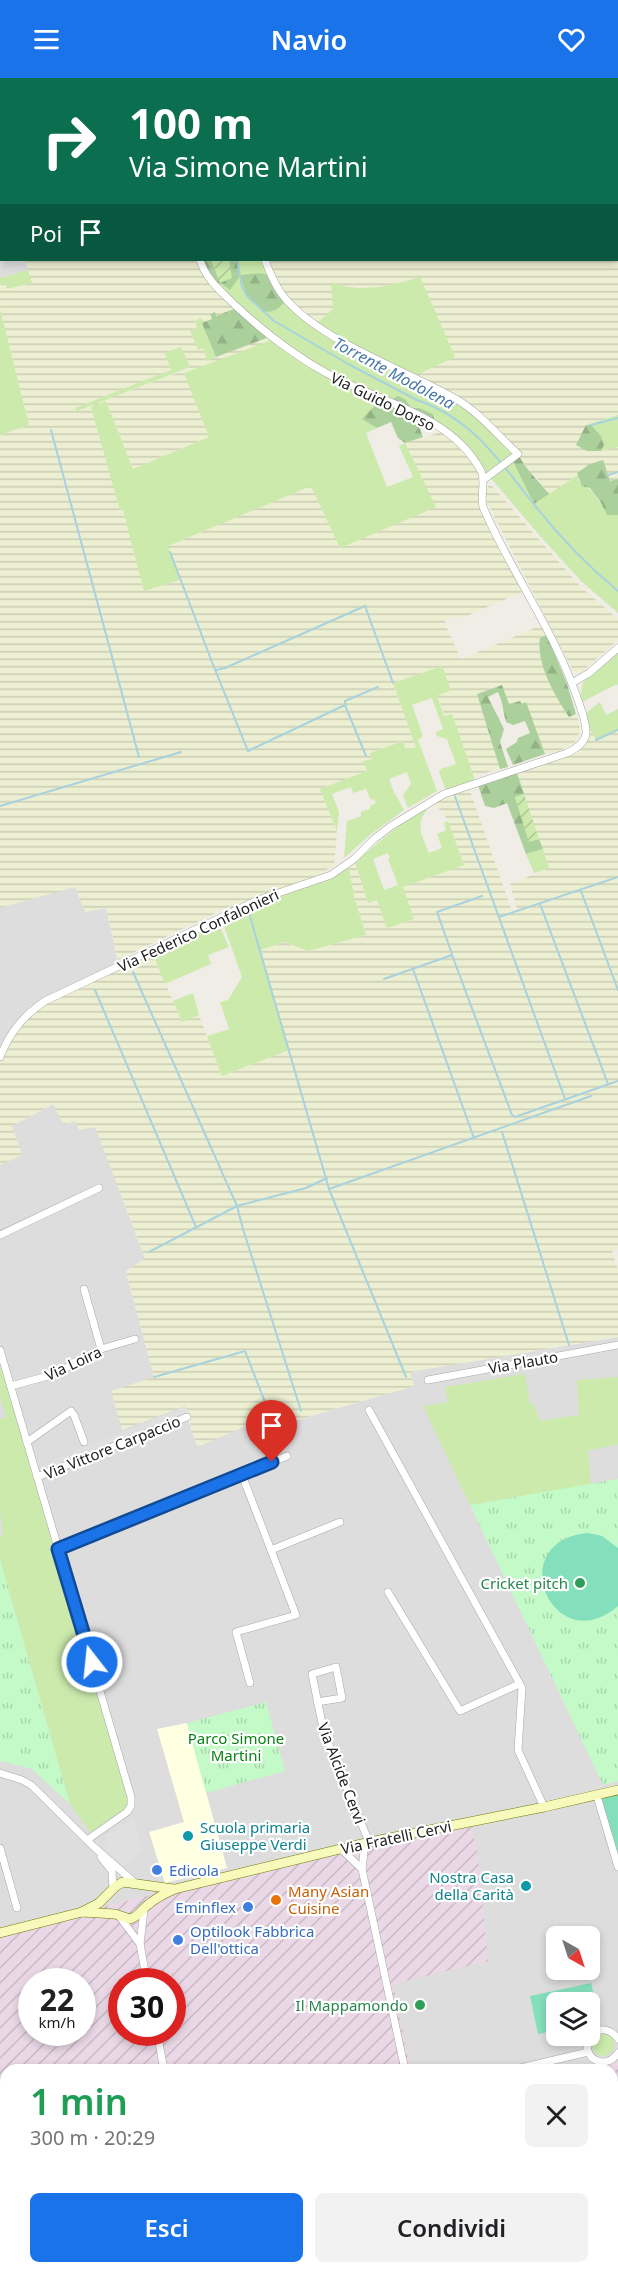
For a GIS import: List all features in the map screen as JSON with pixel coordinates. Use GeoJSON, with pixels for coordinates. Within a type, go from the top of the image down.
{"type":"FeatureCollection","features":[{"type":"Feature","properties":{"kind":"main road","name":"Via Fratelli Cervi"},"geometry":{"type":"LineString","coordinates":[[82,1912],[135,1917],[175,1889],[367,1842],[544,1808],[618,1790]]}},
{"type":"Feature","properties":{"kind":"main road","name":"Via Fratelli Cervi"},"geometry":{"type":"LineString","coordinates":[[0,1933],[82,1912],[99,1903],[123,1882],[175,1889]]}},
{"type":"Feature","properties":{"kind":"main road"},"geometry":{"type":"LineString","coordinates":[[137,1884],[146,1895],[145,1908]]}},
{"type":"Feature","properties":{"kind":"main road"},"geometry":{"type":"LineString","coordinates":[[112,1890],[109,1901],[117,1915]]}},
{"type":"Feature","properties":{"kind":"street","name":"Via Guido Dorso"},"geometry":{"type":"LineString","coordinates":[[200,261],[210,281],[244,313],[285,346],[328,374],[435,424],[469,454],[482,474],[481,497],[487,516],[544,622],[573,684]]}},
{"type":"Feature","properties":{"kind":"street"},"geometry":{"type":"LineString","coordinates":[[265,261],[280,292],[298,311],[375,359],[459,400],[518,454],[483,480]]}},
{"type":"Feature","properties":{"kind":"street"},"geometry":{"type":"LineString","coordinates":[[573,684],[618,648]]}},
{"type":"Feature","properties":{"kind":"street","name":"Via Federico Confalonieri"},"geometry":{"type":"LineString","coordinates":[[0,1057],[13,1030],[22,1019],[45,1001],[258,900],[331,875],[354,859],[391,826],[444,794],[573,750],[582,742],[586,733],[584,718],[573,684]]}},
{"type":"Feature","properties":{"kind":"street"},"geometry":{"type":"LineString","coordinates":[[0,1235],[99,1188]]}},
{"type":"Feature","properties":{"kind":"street"},"geometry":{"type":"LineString","coordinates":[[84,1289],[101,1349]]}},
{"type":"Feature","properties":{"kind":"street","name":"Via Loira"},"geometry":{"type":"LineString","coordinates":[[11,1386],[59,1372],[101,1349],[135,1339]]}},
{"type":"Feature","properties":{"kind":"street","name":"Via Plauto"},"geometry":{"type":"LineString","coordinates":[[428,1380],[618,1345]]}},
{"type":"Feature","properties":{"kind":"street"},"geometry":{"type":"LineString","coordinates":[[0,1350],[131,1797],[131,1806],[127,1812],[87,1840]]}},
{"type":"Feature","properties":{"kind":"street"},"geometry":{"type":"LineString","coordinates":[[369,1410],[522,1688],[518,1750],[544,1808]]}},
{"type":"Feature","properties":{"kind":"street"},"geometry":{"type":"LineString","coordinates":[[27,1442],[71,1411],[84,1442]]}},
{"type":"Feature","properties":{"kind":"street","name":"Via Vittore Carpaccio"},"geometry":{"type":"LineString","coordinates":[[37,1477],[187,1417]]}},
{"type":"Feature","properties":{"kind":"street"},"geometry":{"type":"LineString","coordinates":[[58,1549],[287,1456]]}},
{"type":"Feature","properties":{"kind":"street"},"geometry":{"type":"LineString","coordinates":[[242,1475],[296,1615],[236,1632],[250,1683]]}},
{"type":"Feature","properties":{"kind":"street"},"geometry":{"type":"LineString","coordinates":[[271,1550],[340,1522]]}},
{"type":"Feature","properties":{"kind":"street"},"geometry":{"type":"LineString","coordinates":[[388,1592],[460,1711],[519,1684]]}},
{"type":"Feature","properties":{"kind":"street","name":"Via Alcide Cervi"},"geometry":{"type":"LineString","coordinates":[[317,1702],[342,1698],[336,1667],[312,1674],[317,1702],[324,1733],[367,1842]]}},
{"type":"Feature","properties":{"kind":"street"},"geometry":{"type":"LineString","coordinates":[[0,1773],[31,1785],[94,1847],[137,1884]]}},
{"type":"Feature","properties":{"kind":"street"},"geometry":{"type":"LineString","coordinates":[[597,1796],[618,1867]]}},
{"type":"Feature","properties":{"kind":"street"},"geometry":{"type":"LineString","coordinates":[[367,1842],[363,1869],[404,2064]]}},
{"type":"Feature","properties":{"kind":"street"},"geometry":{"type":"LineString","coordinates":[[94,1847],[112,1871],[112,1890]]}},
{"type":"Feature","properties":{"kind":"street"},"geometry":{"type":"LineString","coordinates":[[0,1848],[16,1908]]}},
{"type":"Feature","properties":{"kind":"street"},"geometry":{"type":"LineString","coordinates":[[341,1849],[363,1869]]}},
{"type":"Feature","properties":{"kind":"street"},"geometry":{"type":"LineString","coordinates":[[144,1968],[140,1944],[145,1908]]}},
{"type":"Feature","properties":{"kind":"street"},"geometry":{"type":"LineString","coordinates":[[117,1915],[140,1944]]}},
{"type":"Feature","properties":{"kind":"street"},"geometry":{"type":"LineString","coordinates":[[617,2034],[605,2029],[591,2034],[587,2043],[588,2052],[594,2060],[604,2062],[613,2059],[618,2053]]}},
{"type":"Feature","properties":{"kind":"street"},"geometry":{"type":"LineString","coordinates":[[160,2046],[163,2064]]}},
{"type":"Feature","properties":{"kind":"street"},"geometry":{"type":"LineString","coordinates":[[537,2064],[588,2052]]}},
{"type":"Feature","properties":{"kind":"shaded area"},"geometry":{"type":"Polygon","coordinates":[[[0,261],[25,261],[28,270],[0,278],[0,261]]]}},
{"type":"Feature","properties":{"kind":"shaded area"},"geometry":{"type":"Polygon","coordinates":[[[25,261],[201,261],[238,307],[216,316],[210,314],[212,319],[202,323],[201,318],[197,328],[207,360],[267,338],[270,341],[209,437],[133,469],[106,401],[120,510],[123,509],[168,546],[311,485],[435,507],[405,443],[444,431],[453,438],[482,473],[481,497],[527,590],[460,619],[456,616],[445,620],[445,624],[461,659],[542,625],[547,635],[568,717],[576,714],[579,723],[580,731],[574,744],[545,754],[526,703],[522,704],[520,701],[509,705],[502,685],[477,694],[500,769],[473,776],[452,715],[445,717],[437,695],[451,690],[442,666],[393,684],[416,747],[406,750],[402,741],[371,753],[372,759],[367,771],[320,789],[337,831],[334,866],[326,870],[327,877],[233,912],[230,906],[118,960],[106,908],[85,912],[75,887],[0,908],[0,435],[29,425],[0,309],[0,285],[5,283],[7,289],[31,283],[25,261]],[[190,368],[172,370],[76,408],[77,410],[190,368]]]}},
{"type":"Feature","properties":{"kind":"shaded area"},"geometry":{"type":"Polygon","coordinates":[[[266,261],[618,261],[618,415],[586,425],[601,451],[618,447],[618,479],[610,482],[603,461],[577,473],[578,475],[549,494],[518,454],[413,377],[420,277],[376,289],[342,286],[333,309],[316,324],[289,302],[266,261]]]}},
{"type":"Feature","properties":{"kind":"shaded area"},"geometry":{"type":"Polygon","coordinates":[[[488,486],[492,486],[581,587],[618,619],[618,640],[580,673],[573,671],[487,502],[485,497],[488,486]]]}},
{"type":"Feature","properties":{"kind":"shaded area"},"geometry":{"type":"Polygon","coordinates":[[[584,718],[596,740],[618,730],[618,1249],[612,1251],[618,1270],[618,1337],[410,1372],[414,1386],[276,1426],[270,1416],[197,1447],[185,1406],[122,1430],[111,1391],[154,1377],[126,1271],[145,1258],[95,1127],[79,1130],[75,1121],[64,1125],[53,1104],[12,1126],[22,1155],[0,1165],[0,1057],[31,1011],[151,951],[182,1021],[199,1015],[222,1076],[289,1050],[260,949],[285,942],[308,951],[366,935],[355,900],[348,864],[354,859],[368,903],[377,900],[413,919],[402,887],[464,865],[448,821],[431,801],[468,785],[512,911],[517,909],[510,884],[549,868],[515,770],[567,753],[582,742],[584,718]]]}},
{"type":"Feature","properties":{"kind":"shaded area"},"geometry":{"type":"Polygon","coordinates":[[[75,886],[106,908],[119,967],[0,1057],[0,907],[75,886]]]}},
{"type":"Feature","properties":{"kind":"shaded area"},"geometry":{"type":"Polygon","coordinates":[[[54,1104],[75,1120],[96,1127],[145,1259],[126,1272],[154,1377],[185,1406],[197,1446],[270,1415],[277,1426],[414,1386],[409,1372],[618,1337],[618,2064],[0,2064],[0,1165],[22,1155],[12,1126],[54,1104]]]}},
{"type":"Feature","properties":{"kind":"shaded area"},"geometry":{"type":"Polygon","coordinates":[[[185,1408],[186,1414],[43,1471],[41,1466],[71,1454],[71,1452],[185,1408]]]}},
{"type":"Feature","properties":{"kind":"shaded area"},"geometry":{"type":"Polygon","coordinates":[[[187,1723],[227,1868],[165,1883],[149,1832],[184,1822],[157,1729],[187,1723]]]}},
{"type":"Feature","properties":{"kind":"shaded area"},"geometry":{"type":"Polygon","coordinates":[[[133,1818],[143,1850],[123,1866],[104,1847],[107,1835],[133,1818]]]}},
{"type":"Feature","properties":{"kind":"shaded area"},"geometry":{"type":"Polygon","coordinates":[[[470,1822],[477,1849],[488,1961],[393,1984],[410,2064],[0,2064],[0,1932],[175,1889],[470,1822]]]}},
{"type":"Feature","properties":{"kind":"green space"},"geometry":{"type":"Polygon","coordinates":[[[203,261],[238,261],[240,275],[258,273],[271,275],[286,299],[277,309],[263,312],[247,296],[240,276],[230,290],[220,283],[217,284],[207,271],[203,261]]]}},
{"type":"Feature","properties":{"kind":"green space"},"geometry":{"type":"Polygon","coordinates":[[[211,261],[229,261],[232,278],[220,283],[211,261]]]}},
{"type":"Feature","properties":{"kind":"green space"},"geometry":{"type":"Polygon","coordinates":[[[236,261],[265,261],[271,275],[247,296],[263,312],[286,299],[316,324],[333,309],[331,282],[354,288],[365,288],[386,286],[420,277],[455,357],[414,376],[459,400],[518,454],[534,504],[578,475],[579,481],[596,496],[607,515],[618,515],[618,613],[582,582],[489,476],[482,473],[437,425],[408,408],[377,403],[363,418],[377,428],[366,433],[387,487],[413,477],[399,446],[405,443],[436,507],[340,548],[311,486],[168,546],[180,580],[144,591],[123,510],[120,510],[91,407],[106,401],[133,469],[209,437],[184,373],[269,341],[267,338],[272,336],[210,281],[236,261]]]}},
{"type":"Feature","properties":{"kind":"green space"},"geometry":{"type":"Polygon","coordinates":[[[28,270],[32,283],[7,289],[5,283],[0,285],[0,278],[28,270]]]}},
{"type":"Feature","properties":{"kind":"green space"},"geometry":{"type":"Polygon","coordinates":[[[0,309],[29,425],[0,435],[0,309]]]}},
{"type":"Feature","properties":{"kind":"green space"},"geometry":{"type":"Polygon","coordinates":[[[234,309],[267,338],[216,357],[202,323],[212,319],[210,314],[215,312],[216,316],[234,309]]]}},
{"type":"Feature","properties":{"kind":"green space"},"geometry":{"type":"Polygon","coordinates":[[[201,318],[216,357],[207,361],[203,348],[198,350],[190,331],[197,328],[195,321],[201,318]]]}},
{"type":"Feature","properties":{"kind":"green space"},"geometry":{"type":"Polygon","coordinates":[[[181,347],[190,367],[77,411],[75,408],[171,370],[165,353],[181,347]]]}},
{"type":"Feature","properties":{"kind":"green space"},"geometry":{"type":"Polygon","coordinates":[[[398,396],[406,400],[411,408],[419,408],[433,414],[435,424],[424,422],[418,424],[423,437],[405,443],[398,438],[391,422],[377,428],[362,419],[377,403],[387,402],[398,396]]]}},
{"type":"Feature","properties":{"kind":"green space"},"geometry":{"type":"Polygon","coordinates":[[[618,415],[618,447],[601,451],[604,445],[601,436],[591,426],[586,425],[618,415]]]}},
{"type":"Feature","properties":{"kind":"green space"},"geometry":{"type":"Polygon","coordinates":[[[586,425],[591,425],[601,436],[604,445],[601,451],[587,451],[576,445],[586,425]]]}},
{"type":"Feature","properties":{"kind":"green space"},"geometry":{"type":"Polygon","coordinates":[[[518,454],[528,470],[549,494],[534,504],[511,457],[518,454]]]}},
{"type":"Feature","properties":{"kind":"green space"},"geometry":{"type":"Polygon","coordinates":[[[603,460],[610,481],[618,479],[618,515],[607,515],[590,488],[582,486],[577,473],[590,464],[603,460]]]}},
{"type":"Feature","properties":{"kind":"green space"},"geometry":{"type":"Polygon","coordinates":[[[547,635],[567,684],[576,714],[569,717],[553,690],[541,658],[540,638],[547,635]]]}},
{"type":"Feature","properties":{"kind":"green space"},"geometry":{"type":"Polygon","coordinates":[[[618,648],[618,686],[617,684],[582,702],[581,693],[586,677],[591,670],[618,648]]]}},
{"type":"Feature","properties":{"kind":"green space"},"geometry":{"type":"Polygon","coordinates":[[[442,666],[451,690],[437,696],[444,716],[452,714],[475,780],[446,790],[439,772],[441,769],[456,764],[447,739],[437,736],[436,732],[443,729],[432,698],[412,705],[423,736],[418,740],[437,791],[408,808],[403,795],[411,784],[407,772],[389,779],[404,810],[371,834],[344,858],[347,821],[361,816],[361,812],[370,809],[370,806],[376,803],[374,799],[371,800],[366,789],[353,793],[351,787],[332,794],[339,812],[337,831],[320,789],[367,771],[363,761],[372,759],[370,753],[403,741],[406,750],[416,747],[393,683],[442,666]]]}},
{"type":"Feature","properties":{"kind":"green space"},"geometry":{"type":"Polygon","coordinates":[[[502,685],[509,704],[526,702],[545,754],[513,765],[506,749],[517,742],[518,738],[530,733],[525,721],[513,725],[506,722],[498,692],[488,697],[504,729],[500,742],[508,767],[500,769],[477,694],[502,685]]]}},
{"type":"Feature","properties":{"kind":"green space"},"geometry":{"type":"Polygon","coordinates":[[[600,702],[606,715],[618,709],[618,730],[596,740],[588,726],[586,713],[600,702]]]}},
{"type":"Feature","properties":{"kind":"green space"},"geometry":{"type":"Polygon","coordinates":[[[517,773],[524,794],[515,797],[529,841],[539,839],[543,849],[526,854],[507,803],[494,808],[485,806],[478,785],[517,773]]]}},
{"type":"Feature","properties":{"kind":"green space"},"geometry":{"type":"Polygon","coordinates":[[[524,794],[539,839],[529,842],[515,797],[524,794]]]}},
{"type":"Feature","properties":{"kind":"green space"},"geometry":{"type":"Polygon","coordinates":[[[425,809],[427,810],[420,826],[429,853],[442,848],[437,834],[446,830],[444,823],[448,821],[464,865],[403,887],[414,919],[387,928],[377,900],[368,903],[355,862],[402,823],[425,809]],[[388,853],[373,859],[384,890],[398,885],[388,859],[390,858],[388,853]]]}},
{"type":"Feature","properties":{"kind":"green space"},"geometry":{"type":"Polygon","coordinates":[[[543,849],[549,868],[534,873],[526,854],[543,849]]]}},
{"type":"Feature","properties":{"kind":"green space"},"geometry":{"type":"Polygon","coordinates":[[[348,864],[355,900],[366,935],[308,951],[285,942],[260,950],[289,1050],[222,1076],[207,1036],[229,1029],[220,1002],[228,1000],[242,977],[221,918],[308,884],[348,864]]]}},
{"type":"Feature","properties":{"kind":"green space"},"geometry":{"type":"Polygon","coordinates":[[[219,925],[229,947],[208,955],[211,964],[165,984],[153,954],[219,925]]]}},
{"type":"Feature","properties":{"kind":"green space"},"geometry":{"type":"Polygon","coordinates":[[[193,993],[199,1015],[182,1022],[173,1001],[193,993]]]}},
{"type":"Feature","properties":{"kind":"green space"},"geometry":{"type":"Polygon","coordinates":[[[0,1352],[131,1806],[93,1836],[70,1804],[0,1560],[0,1538],[3,1533],[0,1512],[0,1419],[6,1417],[0,1397],[0,1352]]]}},
{"type":"Feature","properties":{"kind":"green space"},"geometry":{"type":"Polygon","coordinates":[[[525,1374],[530,1404],[534,1404],[540,1421],[579,1415],[577,1380],[618,1377],[618,1444],[588,1451],[591,1485],[470,1505],[423,1406],[448,1402],[445,1387],[525,1374]]]}},
{"type":"Feature","properties":{"kind":"green space"},"geometry":{"type":"Polygon","coordinates":[[[618,1479],[618,1781],[603,1785],[470,1505],[618,1479]]]}},
{"type":"Feature","properties":{"kind":"green space","name":"Cricket pitch"},"geometry":{"type":"Polygon","coordinates":[[[588,1533],[602,1536],[618,1548],[618,1606],[594,1619],[574,1619],[557,1610],[546,1594],[542,1574],[547,1556],[562,1541],[588,1533]]]}},
{"type":"Feature","properties":{"kind":"green space"},"geometry":{"type":"Polygon","coordinates":[[[0,1560],[70,1804],[32,1769],[0,1761],[0,1560]]]}},
{"type":"Feature","properties":{"kind":"green space","name":"Parco Simone Martini"},"geometry":{"type":"Polygon","coordinates":[[[266,1702],[285,1771],[206,1793],[187,1723],[266,1702]]]}},
{"type":"Feature","properties":{"kind":"green space"},"geometry":{"type":"Polygon","coordinates":[[[618,1795],[618,1867],[598,1800],[618,1795]]]}},
{"type":"Feature","properties":{"kind":"green space"},"geometry":{"type":"Polygon","coordinates":[[[591,1983],[593,1992],[549,1992],[591,1983]]]}},
{"type":"Feature","properties":{"kind":"green space"},"geometry":{"type":"Polygon","coordinates":[[[546,1993],[546,2032],[538,2034],[530,1996],[546,1993]]]}},
{"type":"Feature","properties":{"kind":"green space"},"geometry":{"type":"Polygon","coordinates":[[[600,2035],[607,2035],[613,2041],[611,2053],[603,2056],[595,2053],[592,2046],[600,2046],[600,2035]]]}},
{"type":"Feature","properties":{"kind":"waterway","name":"Torrente Modolena"},"geometry":{"type":"LineString","coordinates":[[237,261],[242,287],[247,296],[274,321],[350,365],[436,408],[467,428],[493,453],[570,547],[618,591]]}},
{"type":"Feature","properties":{"kind":"waterway"},"geometry":{"type":"LineString","coordinates":[[591,425],[618,418]]}},
{"type":"Feature","properties":{"kind":"waterway"},"geometry":{"type":"LineString","coordinates":[[51,430],[139,757]]}},
{"type":"Feature","properties":{"kind":"waterway"},"geometry":{"type":"LineString","coordinates":[[608,475],[618,472]]}},
{"type":"Feature","properties":{"kind":"waterway"},"geometry":{"type":"LineString","coordinates":[[170,552],[248,751],[345,705],[366,756]]}},
{"type":"Feature","properties":{"kind":"waterway"},"geometry":{"type":"LineString","coordinates":[[216,670],[365,606],[393,683]]}},
{"type":"Feature","properties":{"kind":"waterway"},"geometry":{"type":"LineString","coordinates":[[345,705],[345,701],[378,687]]}},
{"type":"Feature","properties":{"kind":"waterway"},"geometry":{"type":"LineString","coordinates":[[596,740],[618,730]]}},
{"type":"Feature","properties":{"kind":"waterway"},"geometry":{"type":"LineString","coordinates":[[0,806],[181,752]]}},
{"type":"Feature","properties":{"kind":"waterway"},"geometry":{"type":"LineString","coordinates":[[453,791],[565,1099]]}},
{"type":"Feature","properties":{"kind":"waterway"},"geometry":{"type":"LineString","coordinates":[[499,917],[618,877]]}},
{"type":"Feature","properties":{"kind":"waterway"},"geometry":{"type":"LineString","coordinates":[[581,891],[618,990]]}},
{"type":"Feature","properties":{"kind":"waterway"},"geometry":{"type":"LineString","coordinates":[[452,954],[437,912],[482,896]]}},
{"type":"Feature","properties":{"kind":"waterway"},"geometry":{"type":"LineString","coordinates":[[540,904],[608,1084]]}},
{"type":"Feature","properties":{"kind":"waterway"},"geometry":{"type":"LineString","coordinates":[[247,906],[329,1189],[406,1377]]}},
{"type":"Feature","properties":{"kind":"waterway"},"geometry":{"type":"LineString","coordinates":[[384,979],[452,955],[512,1115],[515,1117],[618,1081]]}},
{"type":"Feature","properties":{"kind":"waterway"},"geometry":{"type":"LineString","coordinates":[[413,969],[474,1138]]}},
{"type":"Feature","properties":{"kind":"waterway"},"geometry":{"type":"LineString","coordinates":[[133,972],[237,1206],[149,1252]]}},
{"type":"Feature","properties":{"kind":"waterway"},"geometry":{"type":"LineString","coordinates":[[95,990],[196,1227]]}},
{"type":"Feature","properties":{"kind":"waterway"},"geometry":{"type":"LineString","coordinates":[[329,1189],[591,1096]]}},
{"type":"Feature","properties":{"kind":"waterway"},"geometry":{"type":"LineString","coordinates":[[502,1132],[569,1345]]}},
{"type":"Feature","properties":{"kind":"waterway"},"geometry":{"type":"LineString","coordinates":[[301,1411],[237,1206],[306,1188],[327,1178]]}},
{"type":"Feature","properties":{"kind":"waterway"},"geometry":{"type":"LineString","coordinates":[[154,1377],[245,1351],[270,1415]]}},
{"type":"Feature","properties":{"kind":"place","name":"Cricket pitch"},"geometry":{"type":"Point","coordinates":[580,1583]}},
{"type":"Feature","properties":{"kind":"place","name":"Scuola primaria Giuseppe Verdi"},"geometry":{"type":"Point","coordinates":[188,1836]}},
{"type":"Feature","properties":{"kind":"place","name":"Edicola"},"geometry":{"type":"Point","coordinates":[157,1870]}},
{"type":"Feature","properties":{"kind":"place","name":"Nostra Casa della Carità"},"geometry":{"type":"Point","coordinates":[526,1886]}},
{"type":"Feature","properties":{"kind":"place","name":"Many Asian Cuisine"},"geometry":{"type":"Point","coordinates":[276,1900]}},
{"type":"Feature","properties":{"kind":"place","name":"Eminflex"},"geometry":{"type":"Point","coordinates":[248,1907]}},
{"type":"Feature","properties":{"kind":"place","name":"Optilook Fabbrica Dell'ottica"},"geometry":{"type":"Point","coordinates":[178,1940]}},
{"type":"Feature","properties":{"kind":"place","name":"Il Mappamondo"},"geometry":{"type":"Point","coordinates":[420,2005]}},
{"type":"Feature","properties":{"kind":"route"},"geometry":{"type":"LineString","coordinates":[[92,1662],[58,1549],[272,1462]]}}]}
